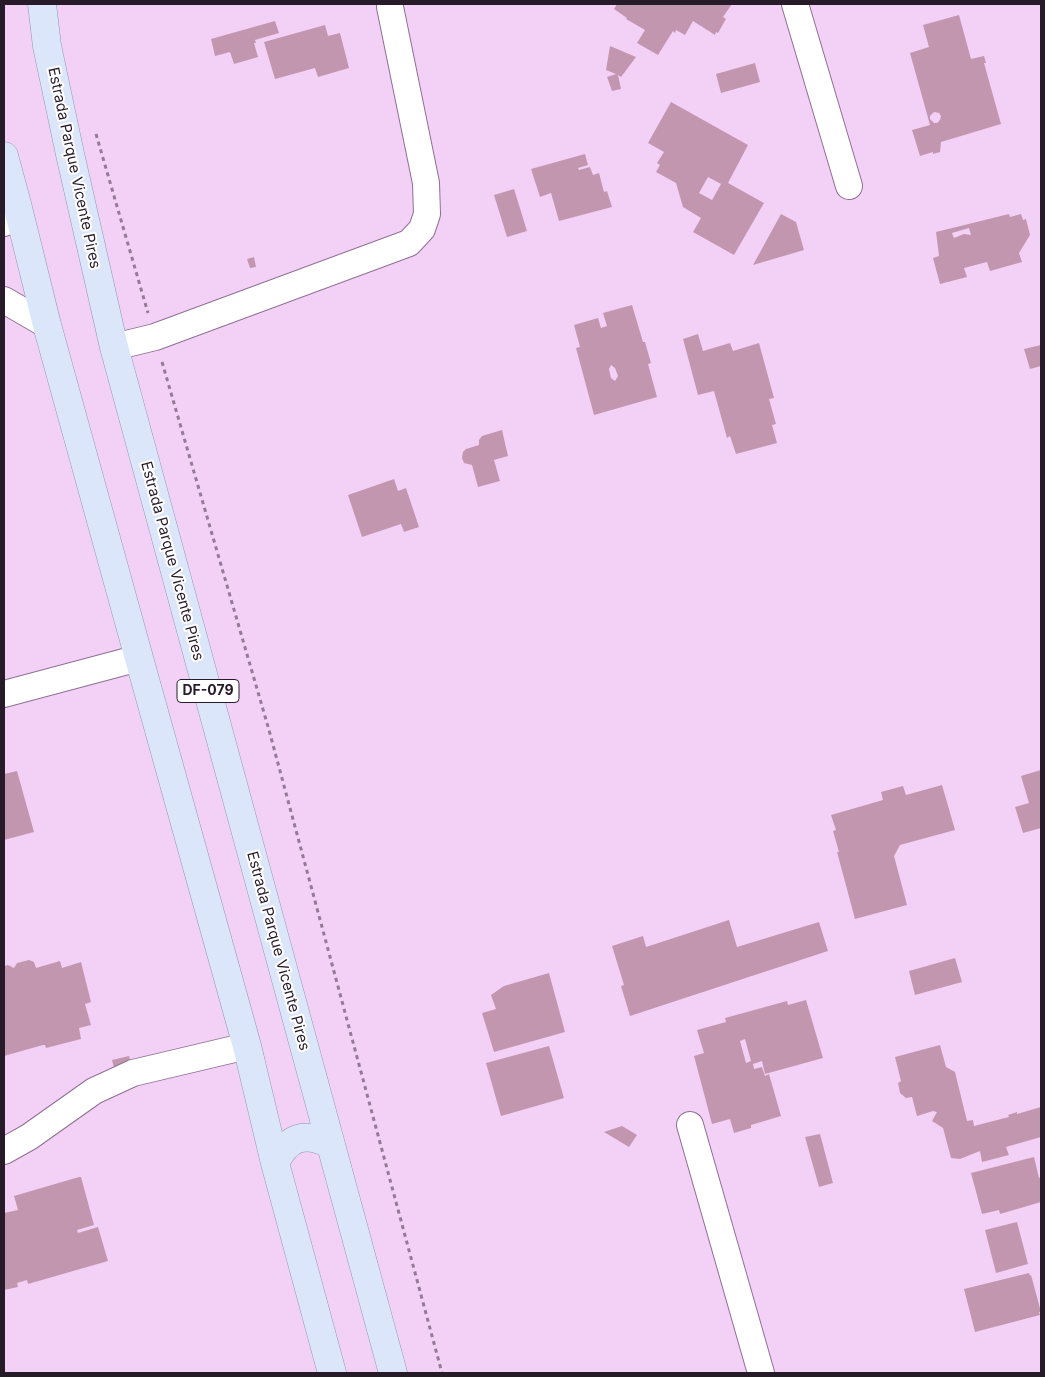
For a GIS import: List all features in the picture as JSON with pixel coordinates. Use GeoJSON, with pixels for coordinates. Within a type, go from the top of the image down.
{"type":"FeatureCollection","features":[{"type":"Feature","properties":{"kind":"main road","name":"Estrada Parque Vicente Pires"},"geometry":{"type":"LineString","coordinates":[[42,4],[48,46],[70,154],[114,347],[393,1373]]}},
{"type":"Feature","properties":{"kind":"main road"},"geometry":{"type":"LineString","coordinates":[[4,156],[11,213],[48,325],[138,658],[247,1046],[275,1163],[332,1373]]}},
{"type":"Feature","properties":{"kind":"main road"},"geometry":{"type":"LineString","coordinates":[[275,1163],[281,1151],[291,1142],[304,1137],[318,1138],[330,1144]]}},
{"type":"Feature","properties":{"kind":"street"},"geometry":{"type":"LineString","coordinates":[[795,4],[849,186]]}},
{"type":"Feature","properties":{"kind":"street"},"geometry":{"type":"LineString","coordinates":[[114,347],[155,337],[409,243],[422,229],[427,214],[426,183],[390,7]]}},
{"type":"Feature","properties":{"kind":"street"},"geometry":{"type":"LineString","coordinates":[[4,300],[48,325]]}},
{"type":"Feature","properties":{"kind":"street"},"geometry":{"type":"LineString","coordinates":[[4,694],[138,658]]}},
{"type":"Feature","properties":{"kind":"street"},"geometry":{"type":"LineString","coordinates":[[4,1151],[29,1137],[94,1092],[133,1073],[247,1046]]}},
{"type":"Feature","properties":{"kind":"street"},"geometry":{"type":"LineString","coordinates":[[690,1125],[761,1373]]}},
{"type":"Feature","properties":{"kind":"path"},"geometry":{"type":"LineString","coordinates":[[95,133],[268,730],[442,1373]]}},
{"type":"Feature","properties":{"kind":"building"},"geometry":{"type":"Polygon","coordinates":[[[617,4],[732,4],[723,17],[726,19],[718,33],[716,32],[715,35],[693,21],[685,35],[676,30],[675,33],[673,31],[658,55],[637,43],[645,30],[626,19],[614,9],[617,4]]]}},
{"type":"Feature","properties":{"kind":"building"},"geometry":{"type":"Polygon","coordinates":[[[959,15],[971,59],[984,56],[986,63],[984,63],[1001,124],[941,142],[940,152],[920,156],[912,130],[930,125],[910,53],[929,47],[923,25],[959,15]],[[934,112],[930,116],[934,123],[940,120],[941,116],[939,113],[934,112]]]}},
{"type":"Feature","properties":{"kind":"building"},"geometry":{"type":"Polygon","coordinates":[[[275,21],[279,33],[255,40],[256,43],[254,43],[258,57],[234,64],[230,52],[215,56],[211,39],[275,21]]]}},
{"type":"Feature","properties":{"kind":"building"},"geometry":{"type":"Polygon","coordinates":[[[325,25],[328,36],[340,33],[349,68],[318,77],[315,68],[275,79],[264,42],[325,25]]]}},
{"type":"Feature","properties":{"kind":"building"},"geometry":{"type":"Polygon","coordinates":[[[610,46],[636,57],[621,77],[618,75],[621,89],[612,91],[607,77],[616,74],[606,70],[610,46]]]}},
{"type":"Feature","properties":{"kind":"building"},"geometry":{"type":"Polygon","coordinates":[[[755,63],[760,82],[721,93],[716,74],[755,63]]]}},
{"type":"Feature","properties":{"kind":"building"},"geometry":{"type":"Polygon","coordinates":[[[671,102],[748,145],[728,183],[764,203],[734,255],[693,232],[701,218],[683,207],[676,183],[656,172],[660,165],[657,163],[664,152],[648,143],[671,102]],[[708,177],[699,193],[712,200],[721,184],[708,177]]]}},
{"type":"Feature","properties":{"kind":"building"},"geometry":{"type":"Polygon","coordinates":[[[585,154],[588,165],[578,168],[579,170],[590,167],[593,175],[599,173],[604,192],[607,191],[612,207],[559,221],[551,193],[540,197],[531,169],[585,154]]]}},
{"type":"Feature","properties":{"kind":"building"},"geometry":{"type":"Polygon","coordinates":[[[514,189],[527,231],[507,237],[494,195],[514,189]]]}},
{"type":"Feature","properties":{"kind":"building"},"geometry":{"type":"Polygon","coordinates":[[[781,214],[796,222],[804,250],[753,265],[781,214]]]}},
{"type":"Feature","properties":{"kind":"building"},"geometry":{"type":"Polygon","coordinates":[[[1009,214],[1010,217],[1021,214],[1023,220],[1026,219],[1030,235],[1019,253],[1022,262],[990,271],[987,262],[964,268],[967,277],[940,284],[933,258],[939,256],[936,232],[1009,214]],[[969,228],[952,233],[954,238],[964,234],[971,235],[969,228]]]}},
{"type":"Feature","properties":{"kind":"building"},"geometry":{"type":"Polygon","coordinates":[[[254,257],[256,267],[250,268],[247,259],[254,257]]]}},
{"type":"Feature","properties":{"kind":"building"},"geometry":{"type":"Polygon","coordinates":[[[632,305],[651,363],[648,364],[657,397],[594,415],[576,348],[580,347],[574,325],[598,318],[601,328],[607,326],[603,313],[632,305]],[[611,365],[609,369],[611,378],[615,381],[618,376],[615,368],[611,365]]]}},
{"type":"Feature","properties":{"kind":"building"},"geometry":{"type":"Polygon","coordinates":[[[698,334],[703,351],[730,343],[733,351],[759,343],[774,398],[769,399],[776,424],[772,425],[777,443],[736,454],[730,436],[727,438],[714,391],[698,395],[683,339],[698,334]]]}},
{"type":"Feature","properties":{"kind":"building"},"geometry":{"type":"Polygon","coordinates":[[[1041,345],[1041,366],[1030,369],[1024,349],[1041,345]]]}},
{"type":"Feature","properties":{"kind":"building"},"geometry":{"type":"Polygon","coordinates":[[[502,430],[508,456],[494,460],[500,481],[478,487],[472,465],[464,463],[462,458],[463,452],[466,449],[479,445],[479,440],[482,436],[502,430]]]}},
{"type":"Feature","properties":{"kind":"building"},"geometry":{"type":"Polygon","coordinates":[[[394,479],[398,491],[406,488],[419,527],[404,532],[401,524],[362,537],[348,495],[394,479]]]}},
{"type":"Feature","properties":{"kind":"building"},"geometry":{"type":"Polygon","coordinates":[[[1041,770],[1041,828],[1023,833],[1015,807],[1029,803],[1021,776],[1041,770]]]}},
{"type":"Feature","properties":{"kind":"building"},"geometry":{"type":"Polygon","coordinates":[[[17,771],[34,832],[4,840],[4,774],[17,771]]]}},
{"type":"Feature","properties":{"kind":"building"},"geometry":{"type":"Polygon","coordinates":[[[942,785],[955,830],[900,845],[894,856],[907,905],[855,919],[837,852],[839,852],[833,831],[836,830],[831,815],[883,800],[881,792],[903,786],[906,795],[942,785]]]}},
{"type":"Feature","properties":{"kind":"building"},"geometry":{"type":"Polygon","coordinates":[[[729,920],[737,947],[819,922],[828,951],[630,1016],[621,986],[624,985],[612,946],[643,936],[646,947],[729,920]]]}},
{"type":"Feature","properties":{"kind":"building"},"geometry":{"type":"Polygon","coordinates":[[[955,958],[962,982],[915,995],[909,971],[955,958]]]}},
{"type":"Feature","properties":{"kind":"building"},"geometry":{"type":"Polygon","coordinates":[[[29,960],[34,962],[36,968],[60,961],[62,968],[81,962],[91,1002],[85,1004],[91,1025],[79,1028],[81,1039],[46,1048],[43,1045],[4,1056],[4,966],[8,965],[14,968],[17,963],[29,960]]]}},
{"type":"Feature","properties":{"kind":"building"},"geometry":{"type":"Polygon","coordinates":[[[549,973],[565,1032],[494,1052],[482,1013],[496,1009],[491,995],[504,986],[549,973]]]}},
{"type":"Feature","properties":{"kind":"building"},"geometry":{"type":"Polygon","coordinates":[[[806,1000],[823,1058],[765,1074],[762,1061],[753,1064],[754,1069],[762,1067],[765,1076],[769,1074],[781,1116],[751,1125],[751,1128],[734,1133],[730,1119],[712,1124],[694,1056],[704,1053],[697,1030],[726,1022],[725,1018],[787,1001],[788,1005],[806,1000]],[[745,1039],[740,1041],[746,1063],[751,1061],[745,1039]]]}},
{"type":"Feature","properties":{"kind":"building"},"geometry":{"type":"Polygon","coordinates":[[[940,1045],[946,1067],[955,1072],[967,1121],[973,1120],[974,1126],[1009,1117],[1008,1115],[1017,1112],[1017,1114],[1041,1107],[1041,1137],[1006,1147],[1009,1155],[982,1162],[980,1151],[960,1159],[951,1158],[943,1128],[932,1121],[937,1112],[933,1111],[917,1116],[912,1097],[906,1098],[900,1093],[898,1083],[901,1081],[895,1057],[940,1045]]]}},
{"type":"Feature","properties":{"kind":"building"},"geometry":{"type":"Polygon","coordinates":[[[549,1046],[564,1098],[501,1116],[486,1063],[549,1046]]]}},
{"type":"Feature","properties":{"kind":"building"},"geometry":{"type":"Polygon","coordinates":[[[129,1056],[132,1068],[115,1072],[112,1060],[129,1056]]]}},
{"type":"Feature","properties":{"kind":"building"},"geometry":{"type":"Polygon","coordinates":[[[622,1126],[637,1135],[629,1147],[604,1132],[622,1126]]]}},
{"type":"Feature","properties":{"kind":"building"},"geometry":{"type":"Polygon","coordinates":[[[820,1134],[833,1183],[819,1187],[805,1137],[820,1134]]]}},
{"type":"Feature","properties":{"kind":"building"},"geometry":{"type":"Polygon","coordinates":[[[1034,1157],[1039,1178],[1041,1177],[1041,1202],[1000,1214],[999,1210],[982,1214],[971,1173],[1034,1157]]]}},
{"type":"Feature","properties":{"kind":"building"},"geometry":{"type":"Polygon","coordinates":[[[81,1177],[94,1225],[77,1230],[78,1233],[98,1227],[108,1261],[28,1284],[27,1280],[17,1283],[18,1287],[4,1290],[4,1213],[18,1210],[14,1196],[81,1177]]]}},
{"type":"Feature","properties":{"kind":"building"},"geometry":{"type":"Polygon","coordinates":[[[1017,1222],[1028,1264],[996,1273],[985,1230],[1017,1222]]]}},
{"type":"Feature","properties":{"kind":"building"},"geometry":{"type":"Polygon","coordinates":[[[1029,1273],[1041,1312],[1039,1312],[1040,1315],[975,1332],[964,1289],[1029,1273]]]}}]}
